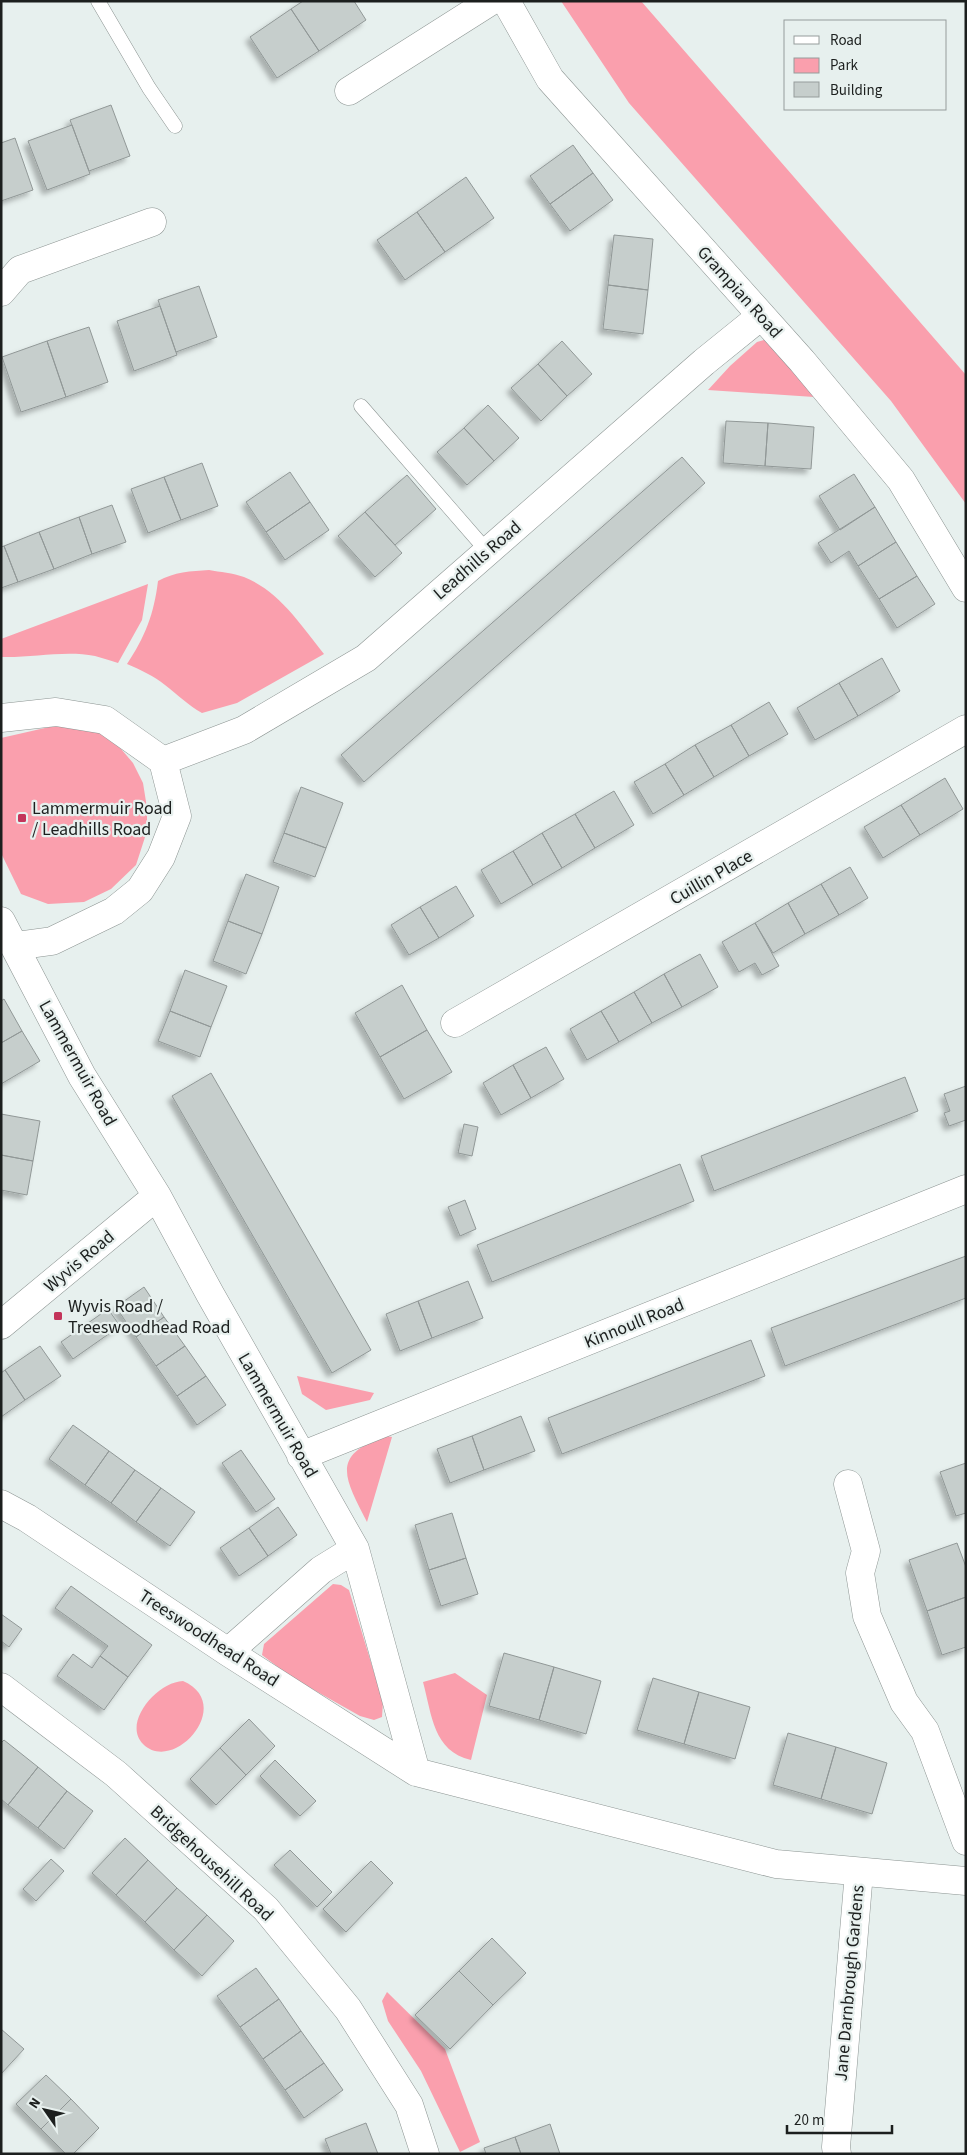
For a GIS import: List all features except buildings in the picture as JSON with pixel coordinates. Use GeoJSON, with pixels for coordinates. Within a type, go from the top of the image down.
{"type":"FeatureCollection","features":[{"type":"Feature","properties":{"kind":"street"},"geometry":{"type":"LineString","coordinates":[[349,91],[491,1]]}},
{"type":"Feature","properties":{"kind":"street","name":"Grampian Road"},"geometry":{"type":"LineString","coordinates":[[506,1],[550,80],[761,316],[901,480],[966,588]]}},
{"type":"Feature","properties":{"kind":"street"},"geometry":{"type":"LineString","coordinates":[[1,292],[20,270],[152,222]]}},
{"type":"Feature","properties":{"kind":"street","name":"Leadhills Road"},"geometry":{"type":"LineString","coordinates":[[163,761],[244,730],[366,658],[704,362],[761,316]]}},
{"type":"Feature","properties":{"kind":"street"},"geometry":{"type":"LineString","coordinates":[[1,718],[56,712],[105,720],[163,761],[177,816],[161,857],[140,890],[114,911],[52,941],[15,946]]}},
{"type":"Feature","properties":{"kind":"street","name":"Cuillin Place"},"geometry":{"type":"LineString","coordinates":[[456,1024],[966,729]]}},
{"type":"Feature","properties":{"kind":"street","name":"Lammermuir Road"},"geometry":{"type":"LineString","coordinates":[[1,921],[82,1076],[157,1196],[356,1549],[416,1772]]}},
{"type":"Feature","properties":{"kind":"street","name":"Kinnoull Road"},"geometry":{"type":"LineString","coordinates":[[302,1456],[966,1190]]}},
{"type":"Feature","properties":{"kind":"street","name":"Wyvis Road"},"geometry":{"type":"LineString","coordinates":[[1,1325],[157,1196]]}},
{"type":"Feature","properties":{"kind":"street"},"geometry":{"type":"LineString","coordinates":[[848,1484],[866,1550],[860,1573],[868,1616],[904,1702],[925,1731],[966,1841]]}},
{"type":"Feature","properties":{"kind":"street","name":"Treeswoodhead Road"},"geometry":{"type":"LineString","coordinates":[[1,1504],[27,1518],[228,1652],[416,1772],[776,1864],[966,1881]]}},
{"type":"Feature","properties":{"kind":"street"},"geometry":{"type":"LineString","coordinates":[[228,1652],[321,1570],[356,1549]]}},
{"type":"Feature","properties":{"kind":"street","name":"Bridgehousehill Road"},"geometry":{"type":"LineString","coordinates":[[1,1687],[116,1774],[266,1909],[348,2009],[410,2105],[425,2154]]}},
{"type":"Feature","properties":{"kind":"street","name":"Jane Darnbrough Gardens"},"geometry":{"type":"LineString","coordinates":[[837,2154],[836,2147],[858,1872]]}},
{"type":"Feature","properties":{"kind":"lane"},"geometry":{"type":"LineString","coordinates":[[98,1],[175,126]]}},
{"type":"Feature","properties":{"kind":"lane"},"geometry":{"type":"LineString","coordinates":[[360,406],[487,551]]}},
{"type":"Feature","properties":{"kind":"green space"},"geometry":{"type":"Polygon","coordinates":[[[561,1],[641,1],[966,375],[966,504],[891,401],[629,103],[561,1]]]}},
{"type":"Feature","properties":{"kind":"green space"},"geometry":{"type":"Polygon","coordinates":[[[775,337],[829,398],[708,390],[730,366],[757,342],[775,337]]]}},
{"type":"Feature","properties":{"kind":"green space"},"geometry":{"type":"Polygon","coordinates":[[[209,570],[244,577],[268,591],[298,621],[324,654],[237,703],[202,713],[156,679],[127,664],[148,625],[158,581],[176,574],[209,570]]]}},
{"type":"Feature","properties":{"kind":"green space"},"geometry":{"type":"Polygon","coordinates":[[[148,584],[142,620],[118,663],[84,654],[1,657],[1,639],[148,584]]]}},
{"type":"Feature","properties":{"kind":"green space"},"geometry":{"type":"Polygon","coordinates":[[[58,725],[98,731],[116,743],[133,763],[143,783],[147,808],[147,831],[136,865],[111,889],[84,902],[48,904],[21,894],[1,853],[1,738],[58,725]]]}},
{"type":"Feature","properties":{"kind":"green space"},"geometry":{"type":"Polygon","coordinates":[[[297,1376],[374,1393],[370,1400],[326,1410],[302,1394],[297,1376]]]}},
{"type":"Feature","properties":{"kind":"green space"},"geometry":{"type":"Polygon","coordinates":[[[387,1436],[392,1437],[367,1522],[348,1480],[349,1460],[356,1451],[369,1443],[387,1436]]]}},
{"type":"Feature","properties":{"kind":"green space"},"geometry":{"type":"Polygon","coordinates":[[[333,1584],[341,1585],[349,1590],[383,1702],[382,1717],[374,1720],[360,1716],[291,1677],[262,1655],[264,1644],[333,1584]]]}},
{"type":"Feature","properties":{"kind":"green space"},"geometry":{"type":"Polygon","coordinates":[[[455,1673],[487,1695],[471,1760],[449,1749],[441,1740],[432,1719],[423,1682],[455,1673]]]}},
{"type":"Feature","properties":{"kind":"green space"},"geometry":{"type":"Polygon","coordinates":[[[183,1681],[198,1692],[203,1705],[202,1719],[195,1733],[183,1744],[170,1750],[156,1751],[143,1744],[138,1735],[137,1725],[140,1715],[145,1705],[163,1688],[183,1681]]]}},
{"type":"Feature","properties":{"kind":"green space"},"geometry":{"type":"Polygon","coordinates":[[[387,1992],[445,2049],[480,2142],[460,2152],[421,2071],[388,2021],[382,2001],[387,1992]]]}},
{"type":"Feature","properties":{"kind":"place","name":"Lammermuir Road / Leadhills Road"},"geometry":{"type":"Point","coordinates":[22,818]}},
{"type":"Feature","properties":{"kind":"place","name":"Wyvis Road / Treeswoodhead Road"},"geometry":{"type":"Point","coordinates":[58,1316]}}]}
